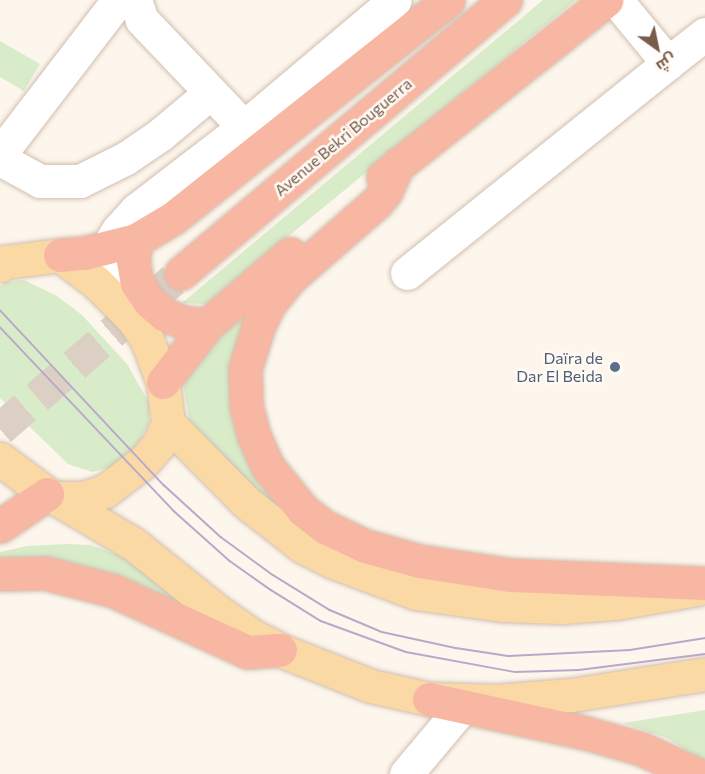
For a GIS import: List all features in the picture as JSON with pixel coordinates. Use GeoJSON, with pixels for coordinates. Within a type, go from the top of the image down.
{"type":"FeatureCollection","features":[{"type":"Feature","properties":{"kind":"highway"},"geometry":{"type":"LineString","coordinates":[[49,256],[122,244],[204,195],[296,119],[448,0]]}},
{"type":"Feature","properties":{"kind":"highway","name":"Avenue Bekri Bouguerra"},"geometry":{"type":"LineString","coordinates":[[483,0],[176,266],[505,0]]}},
{"type":"Feature","properties":{"kind":"highway"},"geometry":{"type":"LineString","coordinates":[[163,382],[208,324],[398,164],[606,0]]}},
{"type":"Feature","properties":{"kind":"highway"},"geometry":{"type":"LineString","coordinates":[[398,164],[386,191],[377,202],[290,278],[269,304],[258,327],[245,369],[246,406],[254,436],[268,467],[303,510],[325,527],[365,546],[419,561],[512,575],[705,585]]}},
{"type":"Feature","properties":{"kind":"highway"},"geometry":{"type":"LineString","coordinates":[[122,244],[133,261],[137,283],[149,301],[165,315],[186,323],[208,324]]}},
{"type":"Feature","properties":{"kind":"highway"},"geometry":{"type":"LineString","coordinates":[[0,526],[52,496]]}},
{"type":"Feature","properties":{"kind":"highway"},"geometry":{"type":"LineString","coordinates":[[0,574],[45,573],[114,591],[248,652],[280,650]]}},
{"type":"Feature","properties":{"kind":"highway"},"geometry":{"type":"LineString","coordinates":[[429,699],[464,705],[631,746],[696,774]]}},
{"type":"Feature","properties":{"kind":"main road"},"geometry":{"type":"LineString","coordinates":[[0,238],[87,273],[133,319],[147,340],[163,382],[168,423],[158,445],[143,462],[105,491],[84,498],[52,496]]}},
{"type":"Feature","properties":{"kind":"main road"},"geometry":{"type":"LineString","coordinates":[[0,265],[49,256]]}},
{"type":"Feature","properties":{"kind":"main road"},"geometry":{"type":"LineString","coordinates":[[168,423],[247,503],[302,546],[344,566],[416,593],[502,605],[562,607],[615,603],[705,585]]}},
{"type":"Feature","properties":{"kind":"main road"},"geometry":{"type":"LineString","coordinates":[[0,459],[52,496],[135,545],[217,611],[280,650],[371,686],[429,699],[497,701],[571,695],[705,674]]}},
{"type":"Feature","properties":{"kind":"street"},"geometry":{"type":"LineString","coordinates":[[0,154],[118,0]]}},
{"type":"Feature","properties":{"kind":"street"},"geometry":{"type":"LineString","coordinates":[[135,0],[142,20],[244,128]]}},
{"type":"Feature","properties":{"kind":"street"},"geometry":{"type":"LineString","coordinates":[[112,296],[122,244],[118,230],[136,210],[244,128],[395,0]]}},
{"type":"Feature","properties":{"kind":"street"},"geometry":{"type":"LineString","coordinates":[[616,0],[668,63]]}},
{"type":"Feature","properties":{"kind":"street"},"geometry":{"type":"LineString","coordinates":[[407,273],[705,34]]}},
{"type":"Feature","properties":{"kind":"street"},"geometry":{"type":"LineString","coordinates":[[0,159],[40,181],[80,181],[126,158],[161,134],[210,93]]}},
{"type":"Feature","properties":{"kind":"street"},"geometry":{"type":"LineString","coordinates":[[411,772],[464,705]]}},
{"type":"Feature","properties":{"kind":"green space"},"geometry":{"type":"Polygon","coordinates":[[[543,0],[576,0],[206,304],[182,303],[543,0]]]}},
{"type":"Feature","properties":{"kind":"green space"},"geometry":{"type":"Polygon","coordinates":[[[0,41],[40,64],[24,91],[0,77],[0,41]]]}},
{"type":"Feature","properties":{"kind":"green space"},"geometry":{"type":"Polygon","coordinates":[[[24,280],[57,296],[82,315],[127,364],[149,403],[149,423],[138,444],[112,467],[92,472],[68,464],[0,398],[0,286],[6,282],[24,280]]]}},
{"type":"Feature","properties":{"kind":"green space"},"geometry":{"type":"Polygon","coordinates":[[[261,295],[233,413],[341,549],[252,501],[208,458],[189,419],[183,384],[203,345],[261,295]]]}},
{"type":"Feature","properties":{"kind":"green space"},"geometry":{"type":"Polygon","coordinates":[[[90,545],[125,557],[197,610],[119,579],[0,563],[0,552],[27,546],[90,545]]]}},
{"type":"Feature","properties":{"kind":"green space"},"geometry":{"type":"Polygon","coordinates":[[[705,710],[705,762],[667,738],[623,723],[705,710]]]}},
{"type":"Feature","properties":{"kind":"tunnel"},"geometry":{"type":"LineString","coordinates":[[0,429],[181,273]]}},
{"type":"Feature","properties":{"kind":"tram line"},"geometry":{"type":"LineString","coordinates":[[0,310],[164,485],[221,537],[273,575],[330,610],[382,632],[456,648],[509,656],[630,650],[705,638]]}},
{"type":"Feature","properties":{"kind":"tram line"},"geometry":{"type":"LineString","coordinates":[[0,327],[174,511],[230,561],[321,621],[406,652],[515,672],[579,670],[705,654]]}},
{"type":"Feature","properties":{"kind":"place","name":"Daïra de Dar El Beida"},"geometry":{"type":"Point","coordinates":[615,367]}}]}
